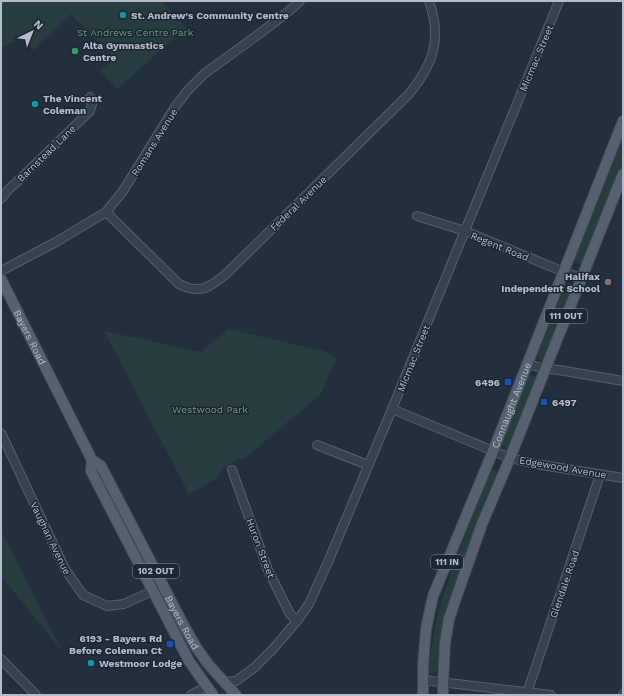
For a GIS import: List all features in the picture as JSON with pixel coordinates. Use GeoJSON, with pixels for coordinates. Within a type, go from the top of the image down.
{"type":"FeatureCollection","features":[{"type":"Feature","properties":{"kind":"main road","name":"Connaught Avenue"},"geometry":{"type":"LineString","coordinates":[[423,695],[426,629],[433,596],[493,450],[623,121]]}},
{"type":"Feature","properties":{"kind":"main road","name":"Connaught Avenue"},"geometry":{"type":"LineString","coordinates":[[443,695],[446,643],[451,613],[482,524],[546,369],[623,174]]}},
{"type":"Feature","properties":{"kind":"main road","name":"Bayers Road"},"geometry":{"type":"LineString","coordinates":[[1,279],[92,460],[101,466],[182,624],[208,664],[236,695]]}},
{"type":"Feature","properties":{"kind":"main road","name":"Bayers Road"},"geometry":{"type":"LineString","coordinates":[[92,460],[91,471],[188,661],[213,695]]}},
{"type":"Feature","properties":{"kind":"street","name":"Romans Avenue"},"geometry":{"type":"LineString","coordinates":[[1,270],[56,242],[106,212],[123,192],[175,107],[188,90],[204,74],[290,11],[300,1]]}},
{"type":"Feature","properties":{"kind":"street","name":"Federal Avenue"},"geometry":{"type":"LineString","coordinates":[[106,212],[179,284],[189,289],[202,289],[214,284],[409,94],[421,79],[432,57],[434,43],[435,33],[433,14],[429,1]]}},
{"type":"Feature","properties":{"kind":"street","name":"Micmac Street"},"geometry":{"type":"LineString","coordinates":[[224,682],[236,681],[273,650],[298,621],[309,604],[392,409],[559,1]]}},
{"type":"Feature","properties":{"kind":"street","name":"Barnstead Lane"},"geometry":{"type":"LineString","coordinates":[[1,199],[5,190],[20,179],[90,111],[92,104],[90,97]]}},
{"type":"Feature","properties":{"kind":"street","name":"Regent Road"},"geometry":{"type":"LineString","coordinates":[[418,216],[465,232],[581,278]]}},
{"type":"Feature","properties":{"kind":"street"},"geometry":{"type":"LineString","coordinates":[[527,364],[546,369],[623,381]]}},
{"type":"Feature","properties":{"kind":"street","name":"Edgewood Avenue"},"geometry":{"type":"LineString","coordinates":[[392,409],[510,458],[536,464],[623,478]]}},
{"type":"Feature","properties":{"kind":"street","name":"Vaughan Avenue"},"geometry":{"type":"LineString","coordinates":[[1,433],[65,569],[83,595],[107,606],[124,604],[152,591]]}},
{"type":"Feature","properties":{"kind":"street"},"geometry":{"type":"LineString","coordinates":[[316,445],[368,465]]}},
{"type":"Feature","properties":{"kind":"street","name":"Huron Street"},"geometry":{"type":"LineString","coordinates":[[232,470],[268,570],[290,614],[298,621]]}},
{"type":"Feature","properties":{"kind":"street","name":"Glendale Road"},"geometry":{"type":"LineString","coordinates":[[527,693],[600,475]]}},
{"type":"Feature","properties":{"kind":"street"},"geometry":{"type":"LineString","coordinates":[[1,659],[36,695]]}},
{"type":"Feature","properties":{"kind":"street"},"geometry":{"type":"LineString","coordinates":[[423,680],[550,695]]}},
{"type":"Feature","properties":{"kind":"street"},"geometry":{"type":"LineString","coordinates":[[191,695],[206,687]]}},
{"type":"Feature","properties":{"kind":"green space","name":"St Andrews Centre Park"},"geometry":{"type":"Polygon","coordinates":[[[1,1],[162,1],[186,28],[117,89],[100,71],[115,58],[71,14],[34,50],[22,38],[1,48],[1,1]]]}},
{"type":"Feature","properties":{"kind":"green space"},"geometry":{"type":"Polygon","coordinates":[[[623,137],[623,162],[582,265],[575,262],[575,258],[623,137]]]}},
{"type":"Feature","properties":{"kind":"green space"},"geometry":{"type":"Polygon","coordinates":[[[569,283],[572,284],[574,288],[545,359],[542,361],[538,360],[537,356],[565,285],[569,283]]]}},
{"type":"Feature","properties":{"kind":"green space","name":"Westwood Park"},"geometry":{"type":"Polygon","coordinates":[[[228,329],[324,351],[336,358],[321,394],[245,458],[237,460],[223,469],[217,478],[189,494],[104,331],[201,352],[228,329]]]}},
{"type":"Feature","properties":{"kind":"green space"},"geometry":{"type":"Polygon","coordinates":[[[528,375],[535,376],[537,379],[510,445],[505,449],[501,444],[528,375]]]}},
{"type":"Feature","properties":{"kind":"green space"},"geometry":{"type":"Polygon","coordinates":[[[493,469],[497,473],[445,612],[437,670],[432,674],[428,667],[438,613],[450,575],[490,471],[493,469]]]}},
{"type":"Feature","properties":{"kind":"green space"},"geometry":{"type":"Polygon","coordinates":[[[1,531],[62,651],[1,576],[1,531]]]}},
{"type":"Feature","properties":{"kind":"place","name":"St. Andrew's Community Centre"},"geometry":{"type":"Point","coordinates":[123,15]}},
{"type":"Feature","properties":{"kind":"place","name":"Alta Gymnastics Centre"},"geometry":{"type":"Point","coordinates":[75,51]}},
{"type":"Feature","properties":{"kind":"place","name":"The Vincent Coleman"},"geometry":{"type":"Point","coordinates":[35,104]}},
{"type":"Feature","properties":{"kind":"place","name":"Halifax Independent School"},"geometry":{"type":"Point","coordinates":[608,282]}},
{"type":"Feature","properties":{"kind":"place","name":"6496"},"geometry":{"type":"Point","coordinates":[508,382]}},
{"type":"Feature","properties":{"kind":"place","name":"6497"},"geometry":{"type":"Point","coordinates":[544,402]}},
{"type":"Feature","properties":{"kind":"place","name":"6193 - Bayers Rd Before Coleman Ct"},"geometry":{"type":"Point","coordinates":[170,644]}},
{"type":"Feature","properties":{"kind":"place","name":"Westmoor Lodge"},"geometry":{"type":"Point","coordinates":[91,663]}}]}
